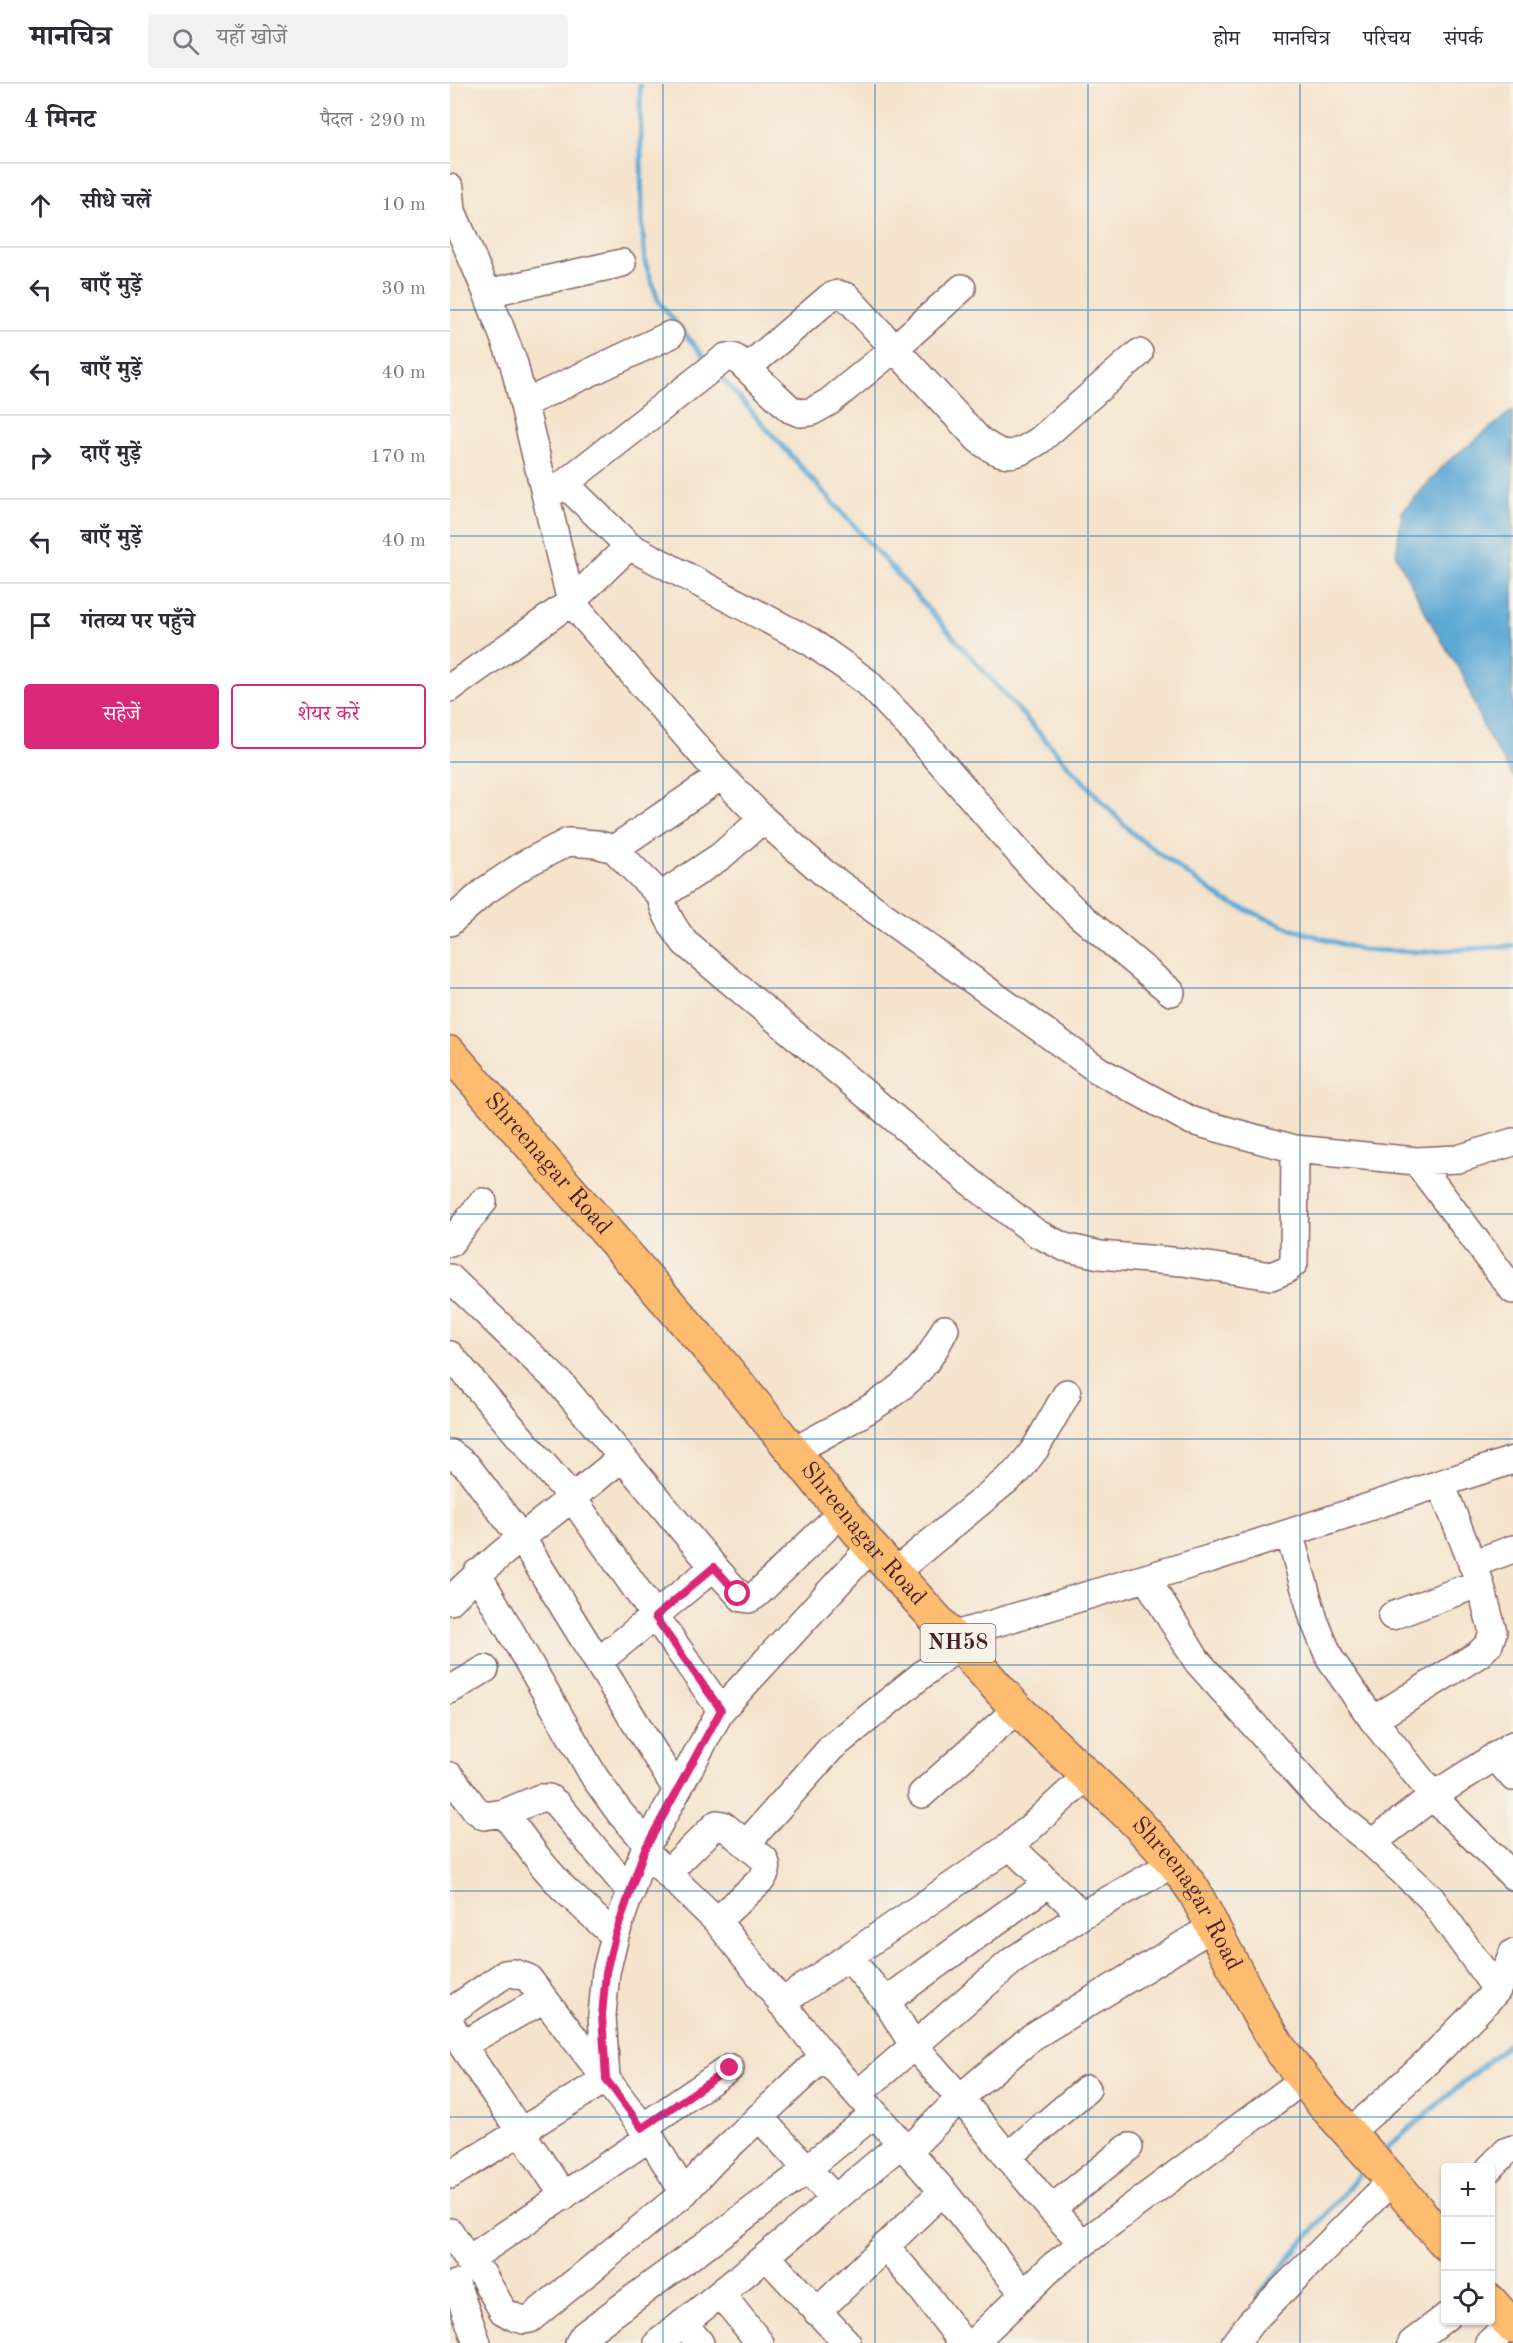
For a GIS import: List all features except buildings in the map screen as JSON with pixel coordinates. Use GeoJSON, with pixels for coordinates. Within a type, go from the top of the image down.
{"type":"FeatureCollection","features":[{"type":"Feature","properties":{"kind":"highway","name":"Shreenagar Road"},"geometry":{"type":"LineString","coordinates":[[450,1053],[721,1364],[871,1547],[1017,1709],[1136,1821],[1174,1863],[1194,1891],[1214,1926],[1258,2013],[1303,2080],[1348,2133],[1441,2228]]}},
{"type":"Feature","properties":{"kind":"street"},"geometry":{"type":"LineString","coordinates":[[451,203],[514,364],[525,403],[556,490],[571,602],[721,776],[763,819],[824,873],[1098,1070],[1192,1121],[1295,1149],[1416,1161],[1458,1159],[1513,1142]]}},
{"type":"Feature","properties":{"kind":"street"},"geometry":{"type":"LineString","coordinates":[[487,293],[622,263]]}},
{"type":"Feature","properties":{"kind":"street"},"geometry":{"type":"LineString","coordinates":[[736,363],[790,409],[800,413],[811,412],[829,402],[895,348],[962,288]]}},
{"type":"Feature","properties":{"kind":"street"},"geometry":{"type":"LineString","coordinates":[[556,490],[702,375],[736,363],[830,297],[838,294],[847,297],[856,305],[978,439],[994,451],[1007,455],[1022,452],[1040,440],[1138,353]]}},
{"type":"Feature","properties":{"kind":"street"},"geometry":{"type":"LineString","coordinates":[[525,403],[670,335]]}},
{"type":"Feature","properties":{"kind":"street"},"geometry":{"type":"LineString","coordinates":[[556,490],[629,546],[811,642],[867,682],[912,729],[1037,873],[1076,912],[1171,992]]}},
{"type":"Feature","properties":{"kind":"street"},"geometry":{"type":"LineString","coordinates":[[450,688],[571,602],[629,546]]}},
{"type":"Feature","properties":{"kind":"street"},"geometry":{"type":"LineString","coordinates":[[614,849],[721,776]]}},
{"type":"Feature","properties":{"kind":"street"},"geometry":{"type":"LineString","coordinates":[[661,896],[721,856],[763,819]]}},
{"type":"Feature","properties":{"kind":"street"},"geometry":{"type":"LineString","coordinates":[[450,922],[493,885],[525,864],[567,842],[596,844],[614,849],[661,896],[675,930],[685,943],[973,1184],[1036,1233],[1064,1247],[1100,1255],[1183,1262],[1271,1276],[1286,1270],[1294,1263],[1295,1149]]}},
{"type":"Feature","properties":{"kind":"street"},"geometry":{"type":"LineString","coordinates":[[1416,1161],[1513,1290]]}},
{"type":"Feature","properties":{"kind":"street"},"geometry":{"type":"LineString","coordinates":[[450,1243],[483,1202]]}},
{"type":"Feature","properties":{"kind":"street"},"geometry":{"type":"LineString","coordinates":[[450,1278],[560,1383],[621,1458],[742,1598],[749,1599],[756,1595],[842,1512]]}},
{"type":"Feature","properties":{"kind":"street"},"geometry":{"type":"LineString","coordinates":[[793,1452],[884,1401],[911,1379],[929,1358],[945,1329]]}},
{"type":"Feature","properties":{"kind":"street"},"geometry":{"type":"LineString","coordinates":[[450,1355],[573,1499],[721,1710]]}},
{"type":"Feature","properties":{"kind":"street"},"geometry":{"type":"LineString","coordinates":[[895,1572],[1019,1470],[1035,1449],[1067,1393]]}},
{"type":"Feature","properties":{"kind":"street"},"geometry":{"type":"LineString","coordinates":[[450,1453],[467,1466],[522,1539],[677,1790]]}},
{"type":"Feature","properties":{"kind":"street"},"geometry":{"type":"LineString","coordinates":[[450,1601],[477,1573],[573,1499],[621,1458]]}},
{"type":"Feature","properties":{"kind":"street"},"geometry":{"type":"LineString","coordinates":[[747,1843],[831,1748],[956,1641],[1513,1460]]}},
{"type":"Feature","properties":{"kind":"street"},"geometry":{"type":"LineString","coordinates":[[1373,1720],[1479,1654],[1489,1644],[1492,1632],[1476,1573],[1441,1484]]}},
{"type":"Feature","properties":{"kind":"street"},"geometry":{"type":"LineString","coordinates":[[1289,1533],[1314,1620],[1330,1659],[1373,1720],[1433,1796],[1513,1876]]}},
{"type":"Feature","properties":{"kind":"street"},"geometry":{"type":"LineString","coordinates":[[606,2079],[602,2015],[606,1972],[615,1936],[646,1848],[721,1710],[871,1547]]}},
{"type":"Feature","properties":{"kind":"street"},"geometry":{"type":"LineString","coordinates":[[1392,1616],[1476,1573],[1513,1549]]}},
{"type":"Feature","properties":{"kind":"street"},"geometry":{"type":"LineString","coordinates":[[598,1662],[714,1567]]}},
{"type":"Feature","properties":{"kind":"street"},"geometry":{"type":"LineString","coordinates":[[477,1573],[595,1778],[646,1848],[667,1873],[717,1921],[824,2056],[943,2191],[1024,2294]]}},
{"type":"Feature","properties":{"kind":"street"},"geometry":{"type":"LineString","coordinates":[[1146,1578],[1197,1661],[1328,1808],[1372,1843],[1430,1897],[1497,1990]]}},
{"type":"Feature","properties":{"kind":"street"},"geometry":{"type":"LineString","coordinates":[[450,1690],[484,1669]]}},
{"type":"Feature","properties":{"kind":"street"},"geometry":{"type":"LineString","coordinates":[[922,1794],[1017,1709]]}},
{"type":"Feature","properties":{"kind":"street"},"geometry":{"type":"LineString","coordinates":[[1372,1843],[1433,1796],[1504,1751],[1513,1777]]}},
{"type":"Feature","properties":{"kind":"street"},"geometry":{"type":"LineString","coordinates":[[781,2003],[1010,1846],[1088,1775]]}},
{"type":"Feature","properties":{"kind":"street"},"geometry":{"type":"LineString","coordinates":[[450,1776],[476,1810],[484,1816],[504,1813],[540,1798],[549,1798],[557,1804],[631,1892]]}},
{"type":"Feature","properties":{"kind":"street"},"geometry":{"type":"LineString","coordinates":[[504,1813],[563,1888],[615,1936]]}},
{"type":"Feature","properties":{"kind":"street"},"geometry":{"type":"LineString","coordinates":[[667,1873],[717,1824],[723,1825],[764,1858],[767,1872],[762,1879],[717,1921]]}},
{"type":"Feature","properties":{"kind":"street"},"geometry":{"type":"LineString","coordinates":[[1010,1846],[1082,1915]]}},
{"type":"Feature","properties":{"kind":"street"},"geometry":{"type":"LineString","coordinates":[[579,2343],[584,2335],[808,2168],[866,2104],[914,2046],[1012,1961],[1082,1915],[1174,1863]]}},
{"type":"Feature","properties":{"kind":"street"},"geometry":{"type":"LineString","coordinates":[[886,2001],[1049,1883]]}},
{"type":"Feature","properties":{"kind":"street"},"geometry":{"type":"LineString","coordinates":[[657,2343],[692,2333],[721,2294],[835,2199],[905,2147],[1032,2037],[1214,1926]]}},
{"type":"Feature","properties":{"kind":"street"},"geometry":{"type":"LineString","coordinates":[[1348,2133],[1403,2086],[1497,1990],[1513,1953]]}},
{"type":"Feature","properties":{"kind":"street"},"geometry":{"type":"LineString","coordinates":[[848,1957],[886,2001],[914,2046],[1083,2244]]}},
{"type":"Feature","properties":{"kind":"street"},"geometry":{"type":"LineString","coordinates":[[450,2012],[505,1974],[513,1973],[528,1978],[646,2132],[684,2193]]}},
{"type":"Feature","properties":{"kind":"street"},"geometry":{"type":"LineString","coordinates":[[544,1999],[457,2044],[564,2196]]}},
{"type":"Feature","properties":{"kind":"street"},"geometry":{"type":"LineString","coordinates":[[450,2232],[503,2311],[524,2320],[530,2319],[684,2193],[712,2162],[824,2056]]}},
{"type":"Feature","properties":{"kind":"street"},"geometry":{"type":"LineString","coordinates":[[477,2343],[453,2285],[730,2068]]}},
{"type":"Feature","properties":{"kind":"street"},"geometry":{"type":"LineString","coordinates":[[450,2175],[606,2079]]}},
{"type":"Feature","properties":{"kind":"street"},"geometry":{"type":"LineString","coordinates":[[973,2343],[1054,2265],[1303,2080]]}},
{"type":"Feature","properties":{"kind":"street"},"geometry":{"type":"LineString","coordinates":[[1007,2157],[1087,2089]]}},
{"type":"Feature","properties":{"kind":"street"},"geometry":{"type":"LineString","coordinates":[[759,2117],[835,2199]]}},
{"type":"Feature","properties":{"kind":"street"},"geometry":{"type":"LineString","coordinates":[[1051,2209],[1129,2147]]}},
{"type":"Feature","properties":{"kind":"street"},"geometry":{"type":"LineString","coordinates":[[1495,2164],[1507,2151],[1513,2149]]}},
{"type":"Feature","properties":{"kind":"street"},"geometry":{"type":"LineString","coordinates":[[1235,2343],[1251,2322],[1392,2180]]}},
{"type":"Feature","properties":{"kind":"street"},"geometry":{"type":"LineString","coordinates":[[817,2312],[943,2191]]}},
{"type":"Feature","properties":{"kind":"street"},"geometry":{"type":"LineString","coordinates":[[885,2246],[963,2343]]}},
{"type":"Feature","properties":{"kind":"street"},"geometry":{"type":"LineString","coordinates":[[767,2257],[847,2343]]}},
{"type":"Feature","properties":{"kind":"street"},"geometry":{"type":"LineString","coordinates":[[721,2294],[760,2343]]}},
{"type":"Feature","properties":{"kind":"street"},"geometry":{"type":"LineString","coordinates":[[1412,2343],[1441,2321]]}},
{"type":"Feature","properties":{"kind":"water"},"geometry":{"type":"Polygon","coordinates":[[[1513,410],[1513,777],[1484,729],[1463,675],[1432,625],[1396,555],[1402,512],[1446,463],[1513,410]]]}},
{"type":"Feature","properties":{"kind":"waterway"},"geometry":{"type":"LineString","coordinates":[[640,84],[642,222],[645,262],[659,302],[708,362]]}},
{"type":"Feature","properties":{"kind":"waterway"},"geometry":{"type":"LineString","coordinates":[[718,374],[1066,763],[1132,833],[1179,868],[1225,901],[1292,929],[1361,950],[1425,952],[1513,946]]}},
{"type":"Feature","properties":{"kind":"waterway"},"geometry":{"type":"LineString","coordinates":[[1382,2152],[1513,2040]]}},
{"type":"Feature","properties":{"kind":"waterway"},"geometry":{"type":"LineString","coordinates":[[1258,2296],[1359,2175]]}},
{"type":"Feature","properties":{"kind":"route"},"geometry":{"type":"LineString","coordinates":[[730,2068],[642,2128],[606,2079],[602,2015],[606,1972],[615,1936],[644,1851],[721,1710],[655,1617],[714,1567],[738,1594]]}}]}
